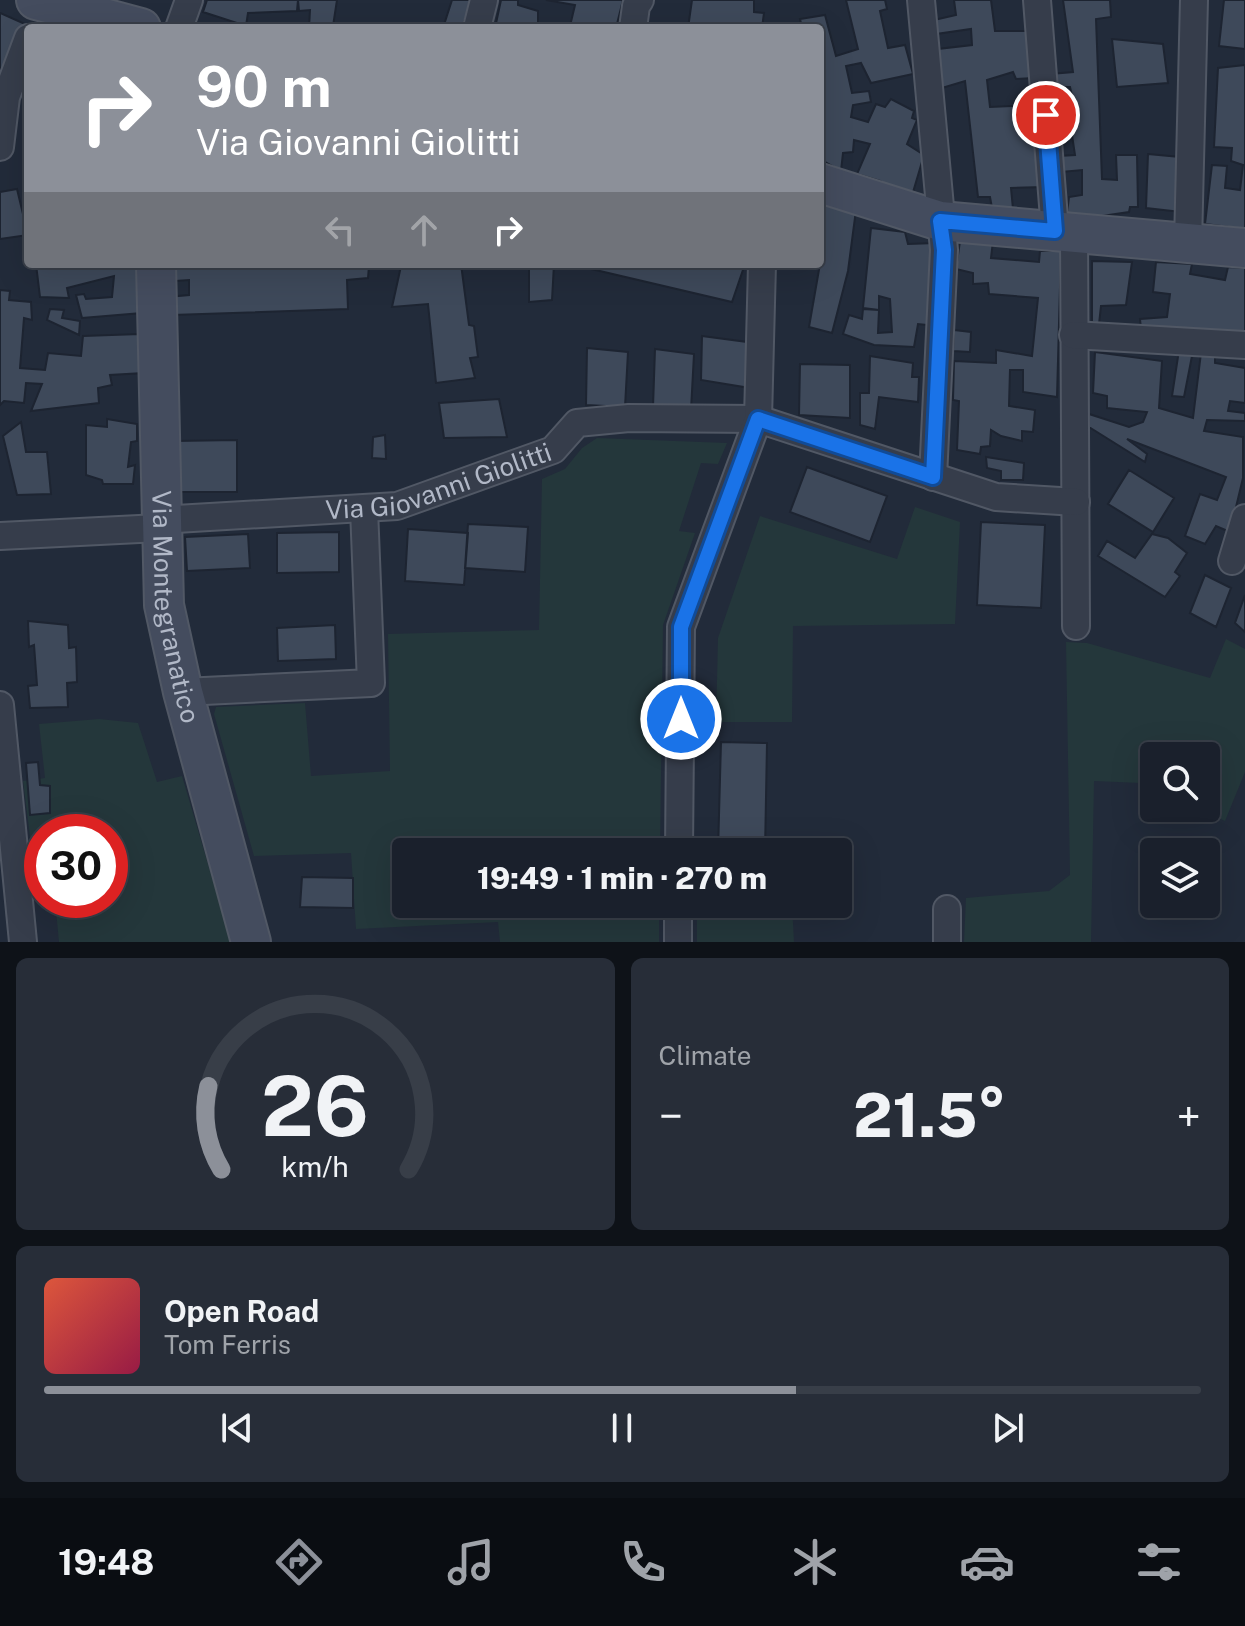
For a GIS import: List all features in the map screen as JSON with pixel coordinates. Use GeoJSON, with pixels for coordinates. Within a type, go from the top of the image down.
{"type":"FeatureCollection","features":[{"type":"Feature","properties":{"kind":"street"},"geometry":{"type":"LineString","coordinates":[[180,24],[189,0]]}},
{"type":"Feature","properties":{"kind":"street"},"geometry":{"type":"LineString","coordinates":[[478,24],[484,0]]}},
{"type":"Feature","properties":{"kind":"street"},"geometry":{"type":"LineString","coordinates":[[634,24],[640,0]]}},
{"type":"Feature","properties":{"kind":"street"},"geometry":{"type":"LineString","coordinates":[[921,0],[944,250],[933,477]]}},
{"type":"Feature","properties":{"kind":"street"},"geometry":{"type":"LineString","coordinates":[[1037,0],[1073,335],[1076,626]]}},
{"type":"Feature","properties":{"kind":"street"},"geometry":{"type":"LineString","coordinates":[[1188,243],[1194,0]]}},
{"type":"Feature","properties":{"kind":"street"},"geometry":{"type":"LineString","coordinates":[[36,10],[82,6],[130,24]]}},
{"type":"Feature","properties":{"kind":"street"},"geometry":{"type":"LineString","coordinates":[[0,147],[6,97],[24,49]]}},
{"type":"Feature","properties":{"kind":"street"},"geometry":{"type":"LineString","coordinates":[[824,184],[940,221],[1245,248]]}},
{"type":"Feature","properties":{"kind":"street","name":"Via Montegranatico"},"geometry":{"type":"LineString","coordinates":[[156,268],[159,524],[164,605],[183,692],[251,942]]}},
{"type":"Feature","properties":{"kind":"street"},"geometry":{"type":"LineString","coordinates":[[679,838],[681,627],[758,419],[762,268]]}},
{"type":"Feature","properties":{"kind":"street"},"geometry":{"type":"LineString","coordinates":[[1073,335],[1245,345]]}},
{"type":"Feature","properties":{"kind":"street","name":"Via Giovanni Giolitti"},"geometry":{"type":"LineString","coordinates":[[0,536],[397,506],[553,450],[577,423],[629,418],[758,419],[996,497],[1076,502]]}},
{"type":"Feature","properties":{"kind":"street"},"geometry":{"type":"LineString","coordinates":[[183,692],[371,683],[364,509]]}},
{"type":"Feature","properties":{"kind":"street"},"geometry":{"type":"LineString","coordinates":[[1232,561],[1245,518]]}},
{"type":"Feature","properties":{"kind":"street"},"geometry":{"type":"LineString","coordinates":[[0,705],[23,942]]}},
{"type":"Feature","properties":{"kind":"street"},"geometry":{"type":"LineString","coordinates":[[947,909],[947,942]]}},
{"type":"Feature","properties":{"kind":"street"},"geometry":{"type":"LineString","coordinates":[[678,918],[678,942]]}},
{"type":"Feature","properties":{"kind":"green space"},"geometry":{"type":"Polygon","coordinates":[[[597,438],[727,443],[718,464],[701,463],[679,531],[695,533],[663,625],[660,838],[392,838],[392,918],[659,918],[659,942],[500,942],[498,922],[356,929],[351,853],[254,856],[214,714],[216,707],[305,703],[311,776],[390,771],[388,634],[539,630],[542,479],[565,469],[582,448],[597,438]]]}},
{"type":"Feature","properties":{"kind":"green space"},"geometry":{"type":"Polygon","coordinates":[[[915,507],[960,522],[955,624],[793,626],[792,722],[716,722],[718,638],[760,516],[897,559],[915,507]]]}},
{"type":"Feature","properties":{"kind":"green space"},"geometry":{"type":"Polygon","coordinates":[[[1226,639],[1245,649],[1245,772],[1225,821],[1220,819],[1220,742],[1140,742],[1140,783],[1094,781],[1091,942],[964,942],[966,898],[1049,891],[1070,875],[1066,642],[1087,643],[1210,678],[1226,639]]]}},
{"type":"Feature","properties":{"kind":"green space"},"geometry":{"type":"Polygon","coordinates":[[[99,719],[138,723],[157,782],[182,776],[231,942],[59,942],[57,918],[128,918],[128,814],[27,814],[23,781],[45,778],[39,724],[99,719]]]}},
{"type":"Feature","properties":{"kind":"green space"},"geometry":{"type":"Polygon","coordinates":[[[697,918],[793,918],[794,942],[697,942],[697,918]]]}},
{"type":"Feature","properties":{"kind":"building"},"geometry":{"type":"Polygon","coordinates":[[[207,0],[298,0],[297,11],[248,13],[246,24],[203,12],[207,0]]]}},
{"type":"Feature","properties":{"kind":"building"},"geometry":{"type":"Polygon","coordinates":[[[298,0],[337,0],[333,24],[309,24],[310,10],[299,11],[298,0]]]}},
{"type":"Feature","properties":{"kind":"building"},"geometry":{"type":"Polygon","coordinates":[[[452,0],[472,0],[463,24],[444,24],[452,0]]]}},
{"type":"Feature","properties":{"kind":"building"},"geometry":{"type":"Polygon","coordinates":[[[501,0],[518,0],[518,5],[538,11],[538,24],[496,24],[501,0]]]}},
{"type":"Feature","properties":{"kind":"building"},"geometry":{"type":"Polygon","coordinates":[[[546,0],[623,0],[617,24],[570,24],[575,5],[546,0]]]}},
{"type":"Feature","properties":{"kind":"building"},"geometry":{"type":"Polygon","coordinates":[[[692,0],[754,0],[754,12],[764,13],[763,24],[689,24],[692,0]]]}},
{"type":"Feature","properties":{"kind":"building"},"geometry":{"type":"Polygon","coordinates":[[[846,0],[885,0],[887,9],[880,11],[888,48],[905,45],[913,74],[871,83],[861,63],[846,66],[852,93],[869,91],[871,102],[853,105],[851,117],[868,122],[876,104],[885,107],[891,99],[914,111],[912,118],[917,120],[907,144],[924,155],[911,199],[880,181],[857,174],[870,144],[854,140],[853,152],[843,153],[841,171],[824,161],[824,24],[801,24],[800,19],[825,15],[836,56],[858,49],[846,0]]]}},
{"type":"Feature","properties":{"kind":"building"},"geometry":{"type":"Polygon","coordinates":[[[954,0],[991,0],[995,31],[1032,31],[1034,78],[1016,79],[1013,72],[987,80],[990,107],[1035,105],[1044,187],[1011,188],[1013,209],[992,208],[990,197],[978,197],[965,81],[942,88],[938,49],[972,45],[971,29],[936,34],[934,20],[956,15],[954,0]]]}},
{"type":"Feature","properties":{"kind":"building"},"geometry":{"type":"Polygon","coordinates":[[[1063,0],[1110,0],[1111,17],[1096,19],[1102,179],[1117,180],[1116,155],[1137,155],[1138,207],[1130,207],[1129,212],[1102,216],[1067,214],[1069,197],[1082,195],[1082,170],[1061,172],[1058,156],[1075,155],[1069,115],[1050,111],[1050,102],[1073,100],[1070,87],[1051,87],[1050,74],[1073,72],[1063,0]]]}},
{"type":"Feature","properties":{"kind":"building"},"geometry":{"type":"Polygon","coordinates":[[[1224,0],[1245,0],[1245,49],[1219,46],[1224,0]]]}},
{"type":"Feature","properties":{"kind":"building"},"geometry":{"type":"Polygon","coordinates":[[[0,13],[25,24],[0,85],[0,13]]]}},
{"type":"Feature","properties":{"kind":"building"},"geometry":{"type":"Polygon","coordinates":[[[1112,39],[1163,44],[1168,83],[1117,87],[1112,39]]]}},
{"type":"Feature","properties":{"kind":"building"},"geometry":{"type":"Polygon","coordinates":[[[1245,65],[1245,229],[1205,224],[1212,165],[1227,166],[1225,188],[1240,190],[1243,165],[1231,161],[1232,148],[1214,147],[1218,68],[1245,65]]]}},
{"type":"Feature","properties":{"kind":"building"},"geometry":{"type":"Polygon","coordinates":[[[1148,154],[1180,157],[1181,212],[1146,208],[1148,154]]]}},
{"type":"Feature","properties":{"kind":"building"},"geometry":{"type":"Polygon","coordinates":[[[17,189],[24,218],[24,236],[0,239],[0,192],[17,189]]]}},
{"type":"Feature","properties":{"kind":"building"},"geometry":{"type":"Polygon","coordinates":[[[824,197],[856,210],[848,271],[832,333],[809,327],[819,268],[824,268],[824,197]]]}},
{"type":"Feature","properties":{"kind":"building"},"geometry":{"type":"Polygon","coordinates":[[[871,228],[905,232],[908,244],[936,243],[927,325],[918,324],[914,347],[874,345],[843,334],[849,315],[862,319],[863,309],[879,310],[863,308],[871,228]],[[879,296],[878,333],[892,332],[890,299],[879,296]]]}},
{"type":"Feature","properties":{"kind":"building"},"geometry":{"type":"Polygon","coordinates":[[[960,241],[993,241],[991,258],[1039,262],[1040,251],[1061,251],[1057,397],[1023,392],[1023,370],[1010,370],[1009,406],[1035,410],[1033,432],[1022,431],[1022,441],[991,430],[990,446],[981,447],[980,454],[957,450],[959,401],[953,400],[954,361],[996,363],[996,350],[1032,356],[1038,298],[989,294],[988,283],[973,284],[973,273],[956,269],[960,241]]]}},
{"type":"Feature","properties":{"kind":"building"},"geometry":{"type":"Polygon","coordinates":[[[1092,261],[1132,262],[1126,305],[1101,306],[1099,324],[1092,322],[1092,261]]]}},
{"type":"Feature","properties":{"kind":"building"},"geometry":{"type":"Polygon","coordinates":[[[1156,262],[1192,264],[1190,274],[1225,280],[1228,267],[1245,268],[1245,334],[1141,329],[1140,319],[1167,317],[1170,294],[1153,292],[1156,262]]]}},
{"type":"Feature","properties":{"kind":"building"},"geometry":{"type":"Polygon","coordinates":[[[36,268],[143,268],[142,313],[82,318],[76,295],[84,294],[86,299],[112,297],[114,276],[67,288],[69,298],[40,297],[36,268]]]}},
{"type":"Feature","properties":{"kind":"building"},"geometry":{"type":"Polygon","coordinates":[[[169,268],[369,268],[368,278],[347,280],[348,309],[172,315],[167,297],[189,295],[189,280],[175,281],[169,268]]]}},
{"type":"Feature","properties":{"kind":"building"},"geometry":{"type":"Polygon","coordinates":[[[401,268],[462,268],[469,325],[474,326],[478,357],[470,358],[475,378],[436,383],[428,304],[392,307],[401,268]]]}},
{"type":"Feature","properties":{"kind":"building"},"geometry":{"type":"Polygon","coordinates":[[[529,268],[554,268],[552,300],[529,302],[529,268]]]}},
{"type":"Feature","properties":{"kind":"building"},"geometry":{"type":"Polygon","coordinates":[[[587,268],[744,268],[732,302],[587,268]]]}},
{"type":"Feature","properties":{"kind":"building"},"geometry":{"type":"Polygon","coordinates":[[[0,290],[10,291],[9,300],[31,302],[32,320],[24,318],[20,368],[45,370],[48,353],[81,356],[83,336],[140,334],[144,373],[110,375],[112,385],[98,388],[99,403],[31,411],[42,384],[26,383],[24,403],[4,401],[0,405],[0,290]]]}},
{"type":"Feature","properties":{"kind":"building"},"geometry":{"type":"Polygon","coordinates":[[[50,309],[64,310],[62,318],[80,321],[79,335],[47,320],[50,309]]]}},
{"type":"Feature","properties":{"kind":"building"},"geometry":{"type":"Polygon","coordinates":[[[954,330],[971,332],[970,352],[953,351],[954,330]]]}},
{"type":"Feature","properties":{"kind":"building"},"geometry":{"type":"Polygon","coordinates":[[[702,336],[747,342],[750,388],[701,380],[702,336]]]}},
{"type":"Feature","properties":{"kind":"building"},"geometry":{"type":"Polygon","coordinates":[[[587,348],[628,352],[625,407],[586,405],[587,348]]]}},
{"type":"Feature","properties":{"kind":"building"},"geometry":{"type":"Polygon","coordinates":[[[655,349],[694,354],[691,410],[653,407],[655,349]]]}},
{"type":"Feature","properties":{"kind":"building"},"geometry":{"type":"Polygon","coordinates":[[[1179,350],[1192,356],[1184,397],[1172,396],[1179,350]]]}},
{"type":"Feature","properties":{"kind":"building"},"geometry":{"type":"Polygon","coordinates":[[[1095,352],[1162,361],[1159,408],[1193,418],[1201,353],[1215,354],[1215,363],[1245,368],[1245,403],[1230,401],[1228,411],[1245,413],[1245,421],[1207,420],[1204,431],[1243,437],[1243,478],[1230,532],[1216,526],[1205,544],[1185,536],[1200,494],[1217,500],[1226,477],[1127,439],[1147,454],[1145,462],[1089,427],[1089,414],[1129,427],[1143,422],[1147,412],[1107,408],[1107,396],[1093,393],[1095,352]]]}},
{"type":"Feature","properties":{"kind":"building"},"geometry":{"type":"Polygon","coordinates":[[[870,356],[913,363],[912,377],[919,377],[918,402],[879,397],[875,429],[860,425],[860,393],[869,393],[870,356]]]}},
{"type":"Feature","properties":{"kind":"building"},"geometry":{"type":"Polygon","coordinates":[[[800,364],[850,365],[850,418],[799,415],[800,364]]]}},
{"type":"Feature","properties":{"kind":"building"},"geometry":{"type":"Polygon","coordinates":[[[499,399],[507,437],[444,438],[439,403],[499,399]]]}},
{"type":"Feature","properties":{"kind":"building"},"geometry":{"type":"Polygon","coordinates":[[[107,419],[137,424],[137,441],[131,442],[128,467],[135,465],[133,484],[103,484],[102,480],[86,475],[86,425],[107,427],[107,419]]]}},
{"type":"Feature","properties":{"kind":"building"},"geometry":{"type":"Polygon","coordinates":[[[21,422],[26,452],[47,452],[51,494],[17,495],[3,436],[21,422]]]}},
{"type":"Feature","properties":{"kind":"building"},"geometry":{"type":"Polygon","coordinates":[[[385,435],[386,459],[372,458],[373,437],[385,435]]]}},
{"type":"Feature","properties":{"kind":"building"},"geometry":{"type":"Polygon","coordinates":[[[237,440],[237,492],[174,492],[174,441],[237,440]]]}},
{"type":"Feature","properties":{"kind":"building"},"geometry":{"type":"Polygon","coordinates":[[[986,457],[1024,463],[1023,480],[1001,480],[1001,471],[987,468],[986,457]]]}},
{"type":"Feature","properties":{"kind":"building"},"geometry":{"type":"Polygon","coordinates":[[[807,467],[887,496],[870,542],[790,512],[807,467]]]}},
{"type":"Feature","properties":{"kind":"building"},"geometry":{"type":"Polygon","coordinates":[[[1129,470],[1174,498],[1153,532],[1108,504],[1129,470]]]}},
{"type":"Feature","properties":{"kind":"building"},"geometry":{"type":"Polygon","coordinates":[[[981,522],[1045,525],[1041,608],[977,605],[981,522]]]}},
{"type":"Feature","properties":{"kind":"building"},"geometry":{"type":"Polygon","coordinates":[[[468,524],[528,527],[525,572],[465,568],[468,524]]]}},
{"type":"Feature","properties":{"kind":"building"},"geometry":{"type":"Polygon","coordinates":[[[408,529],[468,533],[464,585],[405,581],[408,529]]]}},
{"type":"Feature","properties":{"kind":"building"},"geometry":{"type":"Polygon","coordinates":[[[339,532],[339,572],[277,573],[277,533],[339,532]]]}},
{"type":"Feature","properties":{"kind":"building"},"geometry":{"type":"Polygon","coordinates":[[[248,534],[250,568],[187,571],[185,537],[248,534]]]}},
{"type":"Feature","properties":{"kind":"building"},"geometry":{"type":"Polygon","coordinates":[[[1152,534],[1168,538],[1187,553],[1175,572],[1180,576],[1165,597],[1098,556],[1107,541],[1135,558],[1152,534]]]}},
{"type":"Feature","properties":{"kind":"building"},"geometry":{"type":"Polygon","coordinates":[[[1205,575],[1231,588],[1216,627],[1190,613],[1205,575]]]}},
{"type":"Feature","properties":{"kind":"building"},"geometry":{"type":"Polygon","coordinates":[[[1245,595],[1245,632],[1235,623],[1245,595]]]}},
{"type":"Feature","properties":{"kind":"building"},"geometry":{"type":"Polygon","coordinates":[[[28,621],[68,625],[69,648],[76,647],[77,682],[67,683],[68,707],[30,708],[28,686],[37,685],[34,645],[29,647],[28,621]]]}},
{"type":"Feature","properties":{"kind":"building"},"geometry":{"type":"Polygon","coordinates":[[[335,625],[336,659],[278,661],[277,628],[335,625]]]}},
{"type":"Feature","properties":{"kind":"building"},"geometry":{"type":"Polygon","coordinates":[[[721,742],[767,743],[765,838],[718,838],[721,742]]]}},
{"type":"Feature","properties":{"kind":"building"},"geometry":{"type":"Polygon","coordinates":[[[38,762],[40,785],[50,786],[50,813],[30,814],[26,763],[38,762]]]}},
{"type":"Feature","properties":{"kind":"building"},"geometry":{"type":"Polygon","coordinates":[[[302,877],[353,878],[353,908],[300,907],[302,877]]]}},
{"type":"Feature","properties":{"kind":"route"},"geometry":{"type":"LineString","coordinates":[[681,719],[681,627],[758,419],[933,477],[944,250],[940,221],[1055,231],[1046,115]]}}]}
